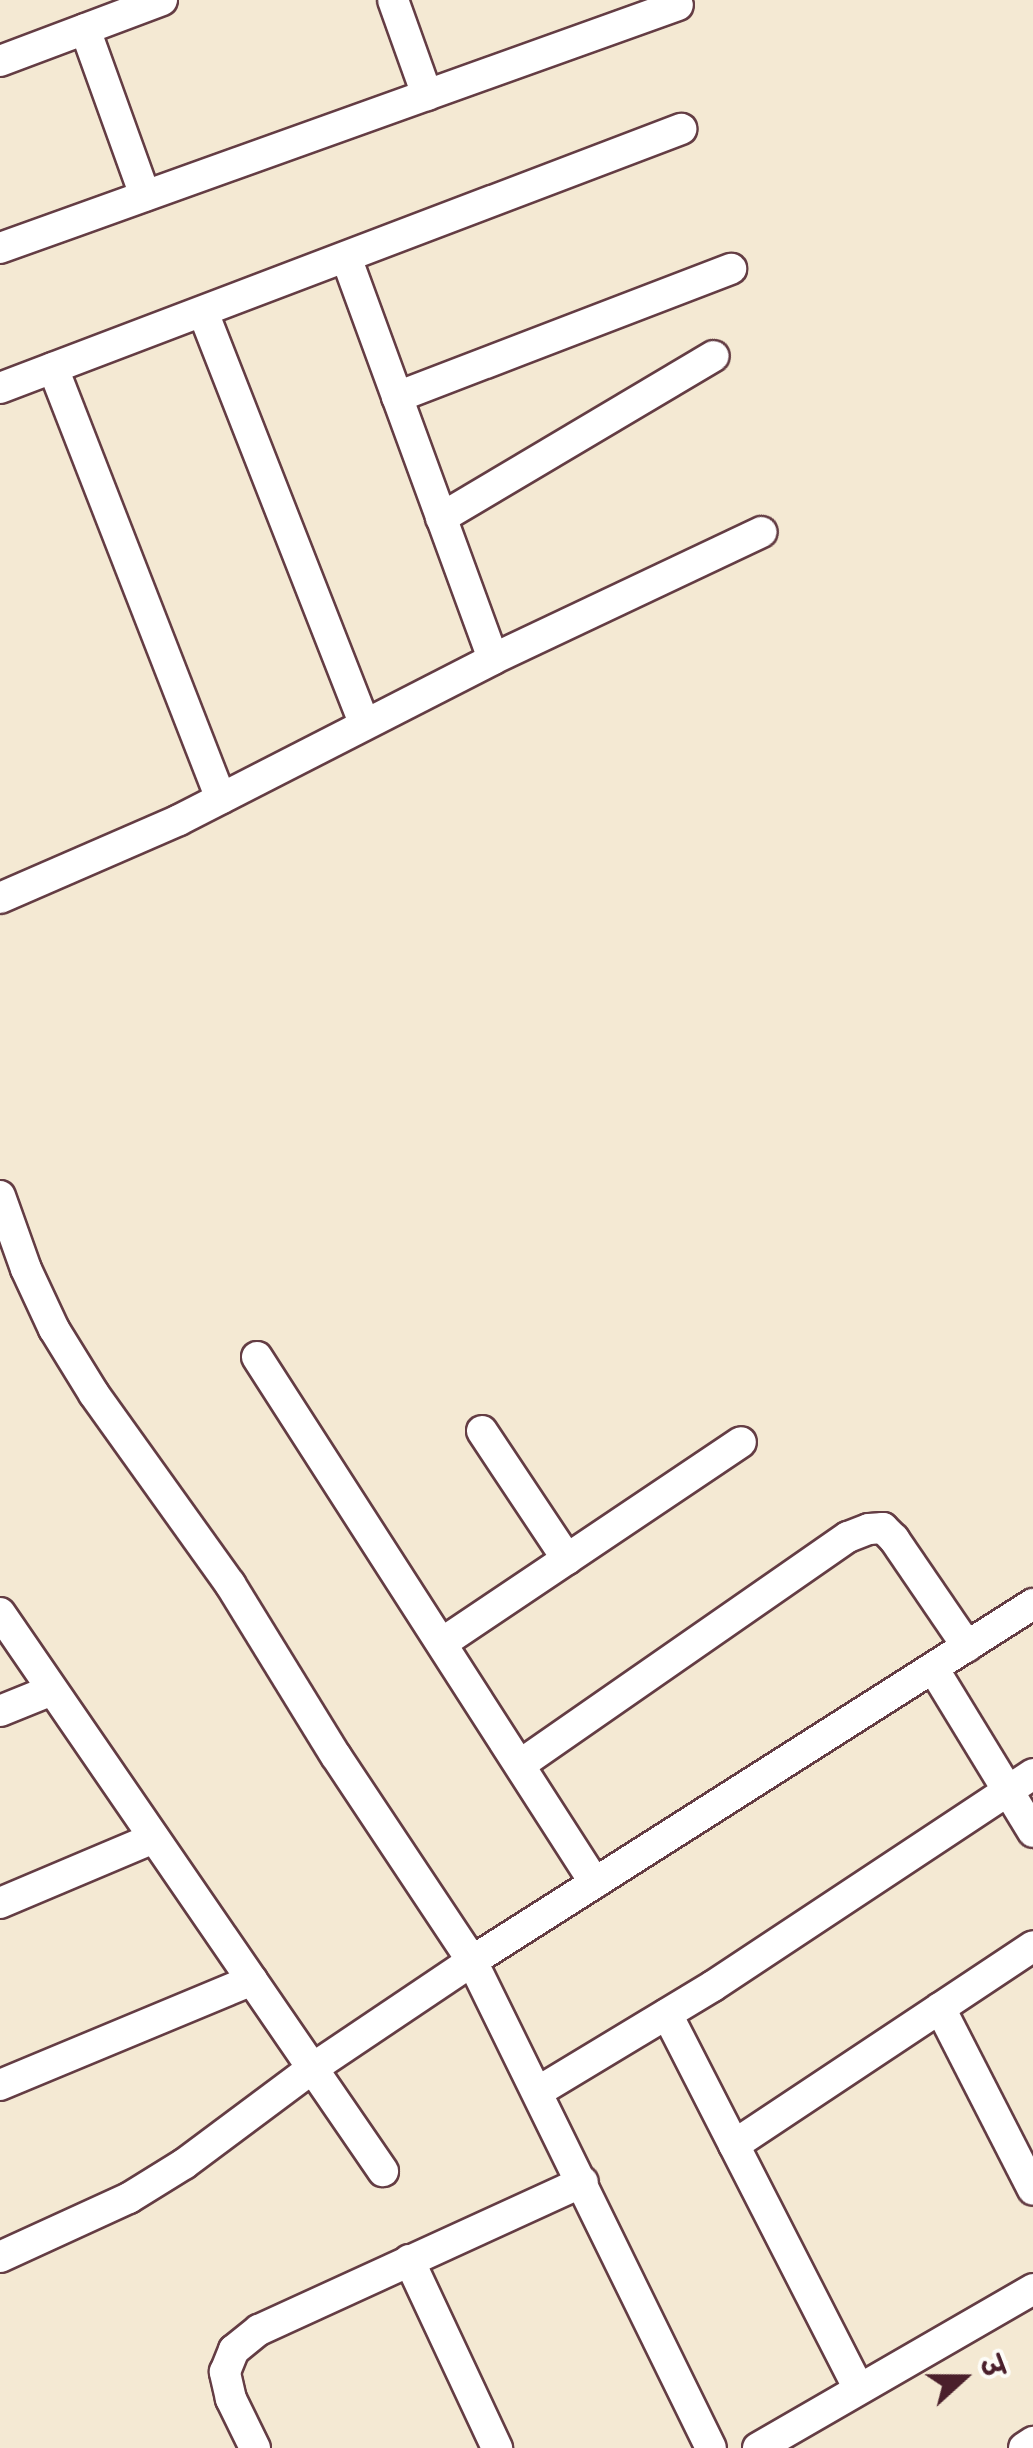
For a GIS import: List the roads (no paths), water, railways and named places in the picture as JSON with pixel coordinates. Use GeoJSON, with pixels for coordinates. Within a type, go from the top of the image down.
{"type":"FeatureCollection","features":[{"type":"Feature","properties":{"kind":"street"},"geometry":{"type":"LineString","coordinates":[[0,61],[162,0]]}},
{"type":"Feature","properties":{"kind":"street"},"geometry":{"type":"LineString","coordinates":[[393,0],[427,95]]}},
{"type":"Feature","properties":{"kind":"street"},"geometry":{"type":"LineString","coordinates":[[0,248],[678,4]]}},
{"type":"Feature","properties":{"kind":"street"},"geometry":{"type":"LineString","coordinates":[[85,29],[145,196]]}},
{"type":"Feature","properties":{"kind":"street"},"geometry":{"type":"LineString","coordinates":[[0,388],[681,129]]}},
{"type":"Feature","properties":{"kind":"street"},"geometry":{"type":"LineString","coordinates":[[346,258],[493,659]]}},
{"type":"Feature","properties":{"kind":"street"},"geometry":{"type":"LineString","coordinates":[[397,397],[731,269]]}},
{"type":"Feature","properties":{"kind":"street"},"geometry":{"type":"LineString","coordinates":[[203,312],[364,723]]}},
{"type":"Feature","properties":{"kind":"street"},"geometry":{"type":"LineString","coordinates":[[441,518],[714,356]]}},
{"type":"Feature","properties":{"kind":"street"},"geometry":{"type":"LineString","coordinates":[[53,368],[221,798]]}},
{"type":"Feature","properties":{"kind":"street"},"geometry":{"type":"LineString","coordinates":[[0,898],[46,882],[221,798],[493,659],[762,532]]}},
{"type":"Feature","properties":{"kind":"street"},"geometry":{"type":"LineString","coordinates":[[0,1196],[54,1329],[230,1584],[336,1756],[472,1961],[711,2448]]}},
{"type":"Feature","properties":{"kind":"street"},"geometry":{"type":"LineString","coordinates":[[257,1357],[595,1882]]}},
{"type":"Feature","properties":{"kind":"street"},"geometry":{"type":"LineString","coordinates":[[482,1430],[567,1559]]}},
{"type":"Feature","properties":{"kind":"street"},"geometry":{"type":"LineString","coordinates":[[442,1642],[741,1442]]}},
{"type":"Feature","properties":{"kind":"street"},"geometry":{"type":"LineString","coordinates":[[521,1764],[848,1537],[869,1528],[883,1528],[894,1538],[966,1646]]}},
{"type":"Feature","properties":{"kind":"street"},"geometry":{"type":"LineString","coordinates":[[0,2256],[129,2198],[184,2164],[312,2068],[472,1961],[1033,1604]]}},
{"type":"Feature","properties":{"kind":"street"},"geometry":{"type":"LineString","coordinates":[[0,1613],[383,2171]]}},
{"type":"Feature","properties":{"kind":"street"},"geometry":{"type":"LineString","coordinates":[[933,1668],[1020,1782],[1033,1832]]}},
{"type":"Feature","properties":{"kind":"street"},"geometry":{"type":"LineString","coordinates":[[0,1711],[52,1690]]}},
{"type":"Feature","properties":{"kind":"street"},"geometry":{"type":"LineString","coordinates":[[539,2091],[667,2014],[1020,1782]]}},
{"type":"Feature","properties":{"kind":"street"},"geometry":{"type":"LineString","coordinates":[[0,1903],[154,1838]]}},
{"type":"Feature","properties":{"kind":"street"},"geometry":{"type":"LineString","coordinates":[[734,2145],[1033,1946]]}},
{"type":"Feature","properties":{"kind":"street"},"geometry":{"type":"LineString","coordinates":[[0,2085],[252,1980]]}},
{"type":"Feature","properties":{"kind":"street"},"geometry":{"type":"LineString","coordinates":[[940,2008],[1033,2190]]}},
{"type":"Feature","properties":{"kind":"street"},"geometry":{"type":"LineString","coordinates":[[667,2014],[858,2388]]}},
{"type":"Feature","properties":{"kind":"street"},"geometry":{"type":"LineString","coordinates":[[255,2448],[231,2399],[226,2372],[234,2350],[259,2330],[583,2182]]}},
{"type":"Feature","properties":{"kind":"street"},"geometry":{"type":"LineString","coordinates":[[409,2260],[497,2448]]}},
{"type":"Feature","properties":{"kind":"street"},"geometry":{"type":"LineString","coordinates":[[758,2448],[1033,2289]]}},
{"type":"Feature","properties":{"kind":"street"},"geometry":{"type":"LineString","coordinates":[[1024,2448],[1033,2442]]}}]}
